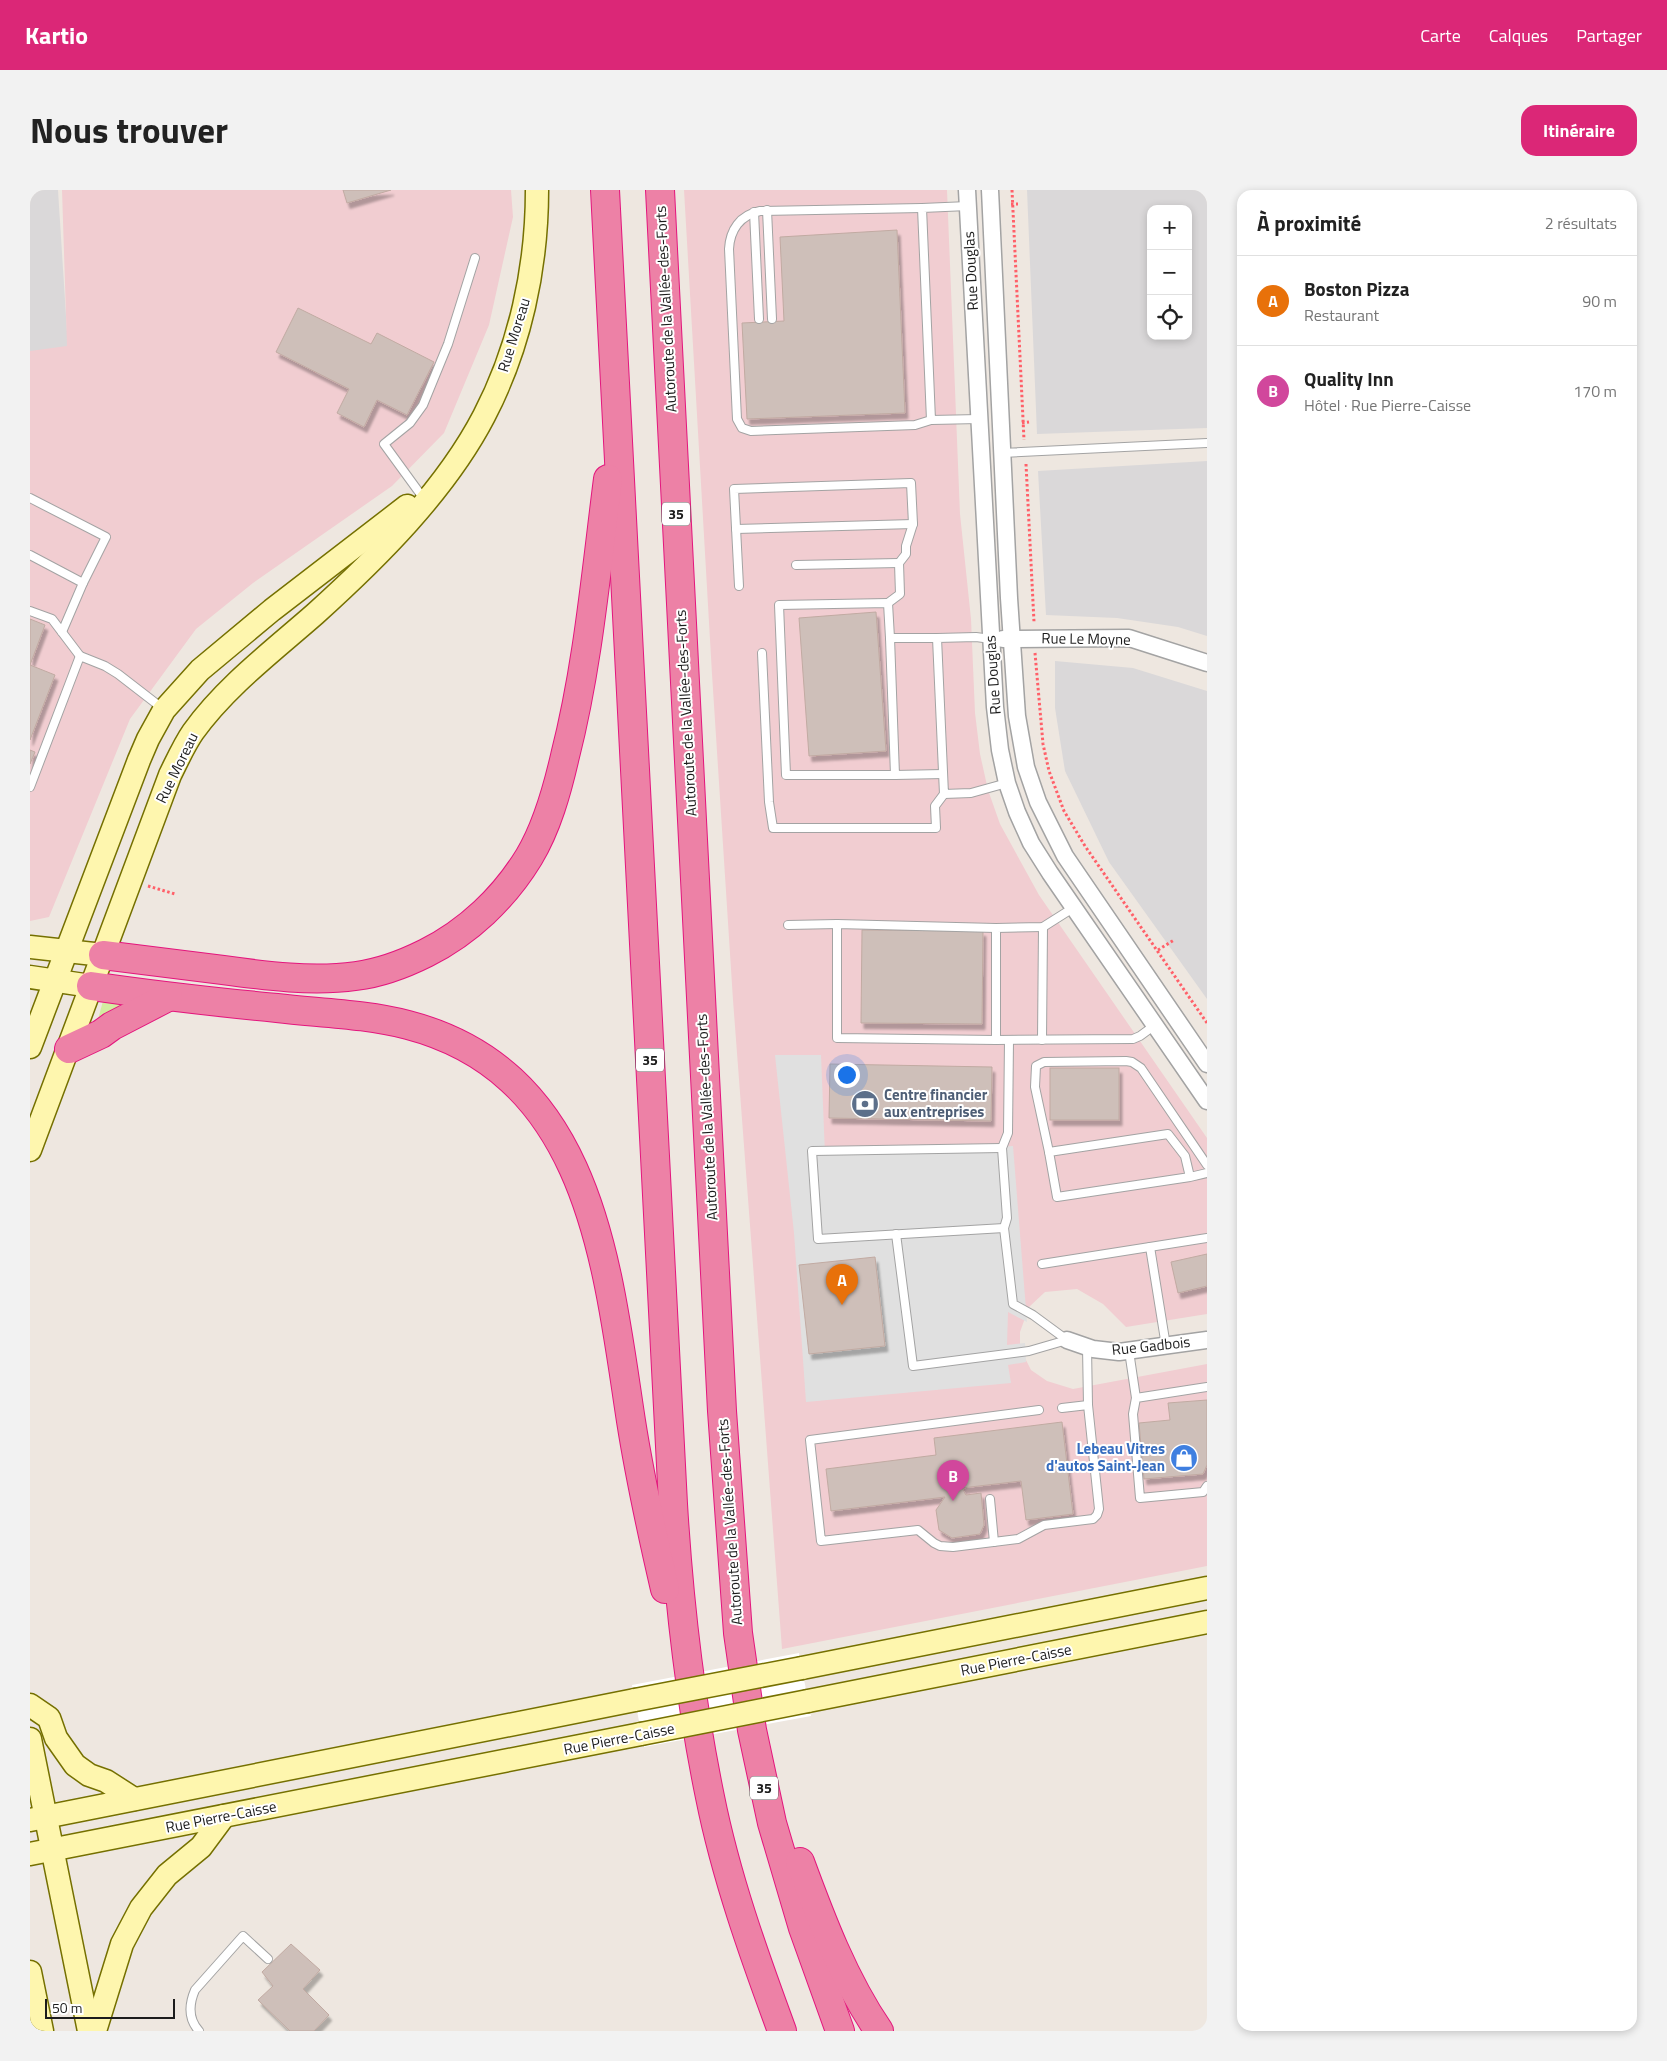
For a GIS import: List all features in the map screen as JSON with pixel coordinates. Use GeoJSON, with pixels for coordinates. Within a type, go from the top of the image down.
{"type":"FeatureCollection","features":[{"type":"Feature","properties":{"kind":"highway","name":"35"},"geometry":{"type":"LineString","coordinates":[[605,190],[673,1504],[682,1631],[710,1798],[746,1928],[782,2031]]}},
{"type":"Feature","properties":{"kind":"highway","name":"Autoroute de la Vallée-des-Forts"},"geometry":{"type":"LineString","coordinates":[[660,190],[722,1411],[738,1633],[746,1693],[766,1793],[782,1859],[802,1928],[840,2031]]}},
{"type":"Feature","properties":{"kind":"highway"},"geometry":{"type":"LineString","coordinates":[[103,955],[279,977],[323,979],[357,976],[405,962],[435,948],[462,930],[500,896],[521,869],[536,844],[557,789],[570,738],[582,675],[617,413]]}},
{"type":"Feature","properties":{"kind":"highway"},"geometry":{"type":"LineString","coordinates":[[91,986],[168,997],[367,1017],[408,1025],[460,1044],[489,1062],[519,1086],[546,1118],[560,1139],[580,1179],[600,1245],[614,1311],[642,1493],[693,1705]]}},
{"type":"Feature","properties":{"kind":"highway"},"geometry":{"type":"LineString","coordinates":[[69,1049],[101,1034],[112,1026],[168,997]]}},
{"type":"Feature","properties":{"kind":"highway"},"geometry":{"type":"LineString","coordinates":[[731,1536],[752,1683],[764,1743],[780,1802],[799,1860],[821,1917],[863,2005],[879,2031]]}},
{"type":"Feature","properties":{"kind":"main road","name":"Rue Moreau"},"geometry":{"type":"LineString","coordinates":[[30,1150],[170,775],[184,747],[199,723],[226,694],[348,584],[423,497],[451,468],[484,416],[502,376],[517,331],[533,262],[537,190]]}},
{"type":"Feature","properties":{"kind":"main road","name":"Rue Moreau"},"geometry":{"type":"LineString","coordinates":[[30,1047],[139,760],[164,710],[184,685],[217,654],[423,497]]}},
{"type":"Feature","properties":{"kind":"main road"},"geometry":{"type":"LineString","coordinates":[[30,947],[103,955]]}},
{"type":"Feature","properties":{"kind":"main road"},"geometry":{"type":"LineString","coordinates":[[30,977],[91,986]]}},
{"type":"Feature","properties":{"kind":"main road"},"geometry":{"type":"LineString","coordinates":[[38,1818],[1207,1588]]}},
{"type":"Feature","properties":{"kind":"main road","name":"Rue Pierre-Caisse"},"geometry":{"type":"LineString","coordinates":[[30,1854],[1207,1622]]}},
{"type":"Feature","properties":{"kind":"main road"},"geometry":{"type":"LineString","coordinates":[[30,1705],[49,1718],[60,1744],[75,1765],[89,1775],[106,1781],[134,1799]]}},
{"type":"Feature","properties":{"kind":"main road"},"geometry":{"type":"LineString","coordinates":[[30,1739],[38,1818],[53,1850],[89,2031]]}},
{"type":"Feature","properties":{"kind":"main road"},"geometry":{"type":"LineString","coordinates":[[95,2031],[122,1944],[140,1908],[167,1875],[201,1847],[224,1816]]}},
{"type":"Feature","properties":{"kind":"main road"},"geometry":{"type":"LineString","coordinates":[[30,1972],[42,2031]]}},
{"type":"Feature","properties":{"kind":"street","name":"Rue Douglas"},"geometry":{"type":"LineString","coordinates":[[990,190],[1012,639],[1019,734],[1026,767],[1038,802],[1056,839],[1077,874],[1207,1064]]}},
{"type":"Feature","properties":{"kind":"street","name":"Rue Douglas"},"geometry":{"type":"LineString","coordinates":[[968,198],[990,639],[996,728],[1007,783],[1016,812],[1032,843],[1073,908],[1207,1101]]}},
{"type":"Feature","properties":{"kind":"street","name":"Rue Le Moyne"},"geometry":{"type":"LineString","coordinates":[[990,639],[1129,638],[1207,663]]}},
{"type":"Feature","properties":{"kind":"street","name":"Rue Gadbois"},"geometry":{"type":"LineString","coordinates":[[1067,1340],[1107,1352],[1129,1351],[1207,1340]]}},
{"type":"Feature","properties":{"kind":"lane"},"geometry":{"type":"LineString","coordinates":[[968,198],[922,208],[766,210],[754,212],[739,222],[732,232],[729,243],[738,419],[744,430],[916,425],[931,420],[979,419]]}},
{"type":"Feature","properties":{"kind":"lane"},"geometry":{"type":"LineString","coordinates":[[922,208],[931,420]]}},
{"type":"Feature","properties":{"kind":"lane"},"geometry":{"type":"LineString","coordinates":[[766,210],[772,319]]}},
{"type":"Feature","properties":{"kind":"lane"},"geometry":{"type":"LineString","coordinates":[[754,212],[759,319]]}},
{"type":"Feature","properties":{"kind":"lane"},"geometry":{"type":"LineString","coordinates":[[423,497],[384,444],[410,423],[423,405],[448,344],[475,258]]}},
{"type":"Feature","properties":{"kind":"lane"},"geometry":{"type":"LineString","coordinates":[[1002,453],[1207,443]]}},
{"type":"Feature","properties":{"kind":"lane"},"geometry":{"type":"LineString","coordinates":[[739,586],[734,489],[911,483],[913,524],[906,546],[906,554],[899,563],[900,594],[888,603],[779,605],[786,775],[943,774]]}},
{"type":"Feature","properties":{"kind":"lane"},"geometry":{"type":"LineString","coordinates":[[30,498],[106,537],[83,583],[62,632]]}},
{"type":"Feature","properties":{"kind":"lane"},"geometry":{"type":"LineString","coordinates":[[736,529],[913,524]]}},
{"type":"Feature","properties":{"kind":"lane"},"geometry":{"type":"LineString","coordinates":[[30,554],[83,583]]}},
{"type":"Feature","properties":{"kind":"lane"},"geometry":{"type":"LineString","coordinates":[[796,565],[899,563]]}},
{"type":"Feature","properties":{"kind":"lane"},"geometry":{"type":"LineString","coordinates":[[888,603],[895,775]]}},
{"type":"Feature","properties":{"kind":"lane"},"geometry":{"type":"LineString","coordinates":[[30,610],[52,619],[80,656],[105,666],[118,674],[164,710]]}},
{"type":"Feature","properties":{"kind":"lane"},"geometry":{"type":"LineString","coordinates":[[890,638],[976,637],[990,639]]}},
{"type":"Feature","properties":{"kind":"lane"},"geometry":{"type":"LineString","coordinates":[[762,653],[769,802],[773,828],[936,828],[935,806],[944,794],[937,638]]}},
{"type":"Feature","properties":{"kind":"lane"},"geometry":{"type":"LineString","coordinates":[[30,787],[80,656]]}},
{"type":"Feature","properties":{"kind":"lane"},"geometry":{"type":"LineString","coordinates":[[944,794],[970,793],[1007,783]]}},
{"type":"Feature","properties":{"kind":"lane"},"geometry":{"type":"LineString","coordinates":[[788,925],[1043,927],[1073,908]]}},
{"type":"Feature","properties":{"kind":"lane"},"geometry":{"type":"LineString","coordinates":[[837,924],[837,1038],[1132,1039],[1140,1036],[1155,1025]]}},
{"type":"Feature","properties":{"kind":"lane"},"geometry":{"type":"LineString","coordinates":[[1042,1040],[1043,927]]}},
{"type":"Feature","properties":{"kind":"lane"},"geometry":{"type":"LineString","coordinates":[[996,928],[996,1040]]}},
{"type":"Feature","properties":{"kind":"lane"},"geometry":{"type":"LineString","coordinates":[[1009,1040],[1008,1133],[1002,1148],[1007,1218],[1004,1228],[1013,1304],[1067,1340]]}},
{"type":"Feature","properties":{"kind":"lane"},"geometry":{"type":"LineString","coordinates":[[1207,1166],[1141,1068],[1132,1062],[1126,1060],[1044,1062],[1036,1066],[1035,1088],[1057,1197],[1207,1173]]}},
{"type":"Feature","properties":{"kind":"lane"},"geometry":{"type":"LineString","coordinates":[[1049,1152],[1168,1134],[1184,1156],[1190,1177]]}},
{"type":"Feature","properties":{"kind":"lane"},"geometry":{"type":"LineString","coordinates":[[1002,1148],[812,1151],[818,1239],[1004,1228]]}},
{"type":"Feature","properties":{"kind":"lane"},"geometry":{"type":"LineString","coordinates":[[896,1234],[913,1366],[1029,1351],[1067,1340]]}},
{"type":"Feature","properties":{"kind":"lane"},"geometry":{"type":"LineString","coordinates":[[1042,1264],[1207,1238]]}},
{"type":"Feature","properties":{"kind":"lane"},"geometry":{"type":"LineString","coordinates":[[1150,1247],[1166,1346]]}},
{"type":"Feature","properties":{"kind":"lane"},"geometry":{"type":"LineString","coordinates":[[1040,1410],[810,1440],[821,1541],[918,1530],[934,1543],[947,1547],[1018,1539],[1044,1525],[1090,1520],[1097,1515],[1099,1509],[1086,1391],[1087,1347]]}},
{"type":"Feature","properties":{"kind":"lane"},"geometry":{"type":"LineString","coordinates":[[1129,1351],[1136,1398],[1132,1414],[1140,1498],[1203,1492],[1207,1486]]}},
{"type":"Feature","properties":{"kind":"lane"},"geometry":{"type":"LineString","coordinates":[[1136,1398],[1207,1388]]}},
{"type":"Feature","properties":{"kind":"lane"},"geometry":{"type":"LineString","coordinates":[[1062,1408],[1088,1405]]}},
{"type":"Feature","properties":{"kind":"lane"},"geometry":{"type":"LineString","coordinates":[[990,1499],[994,1542]]}},
{"type":"Feature","properties":{"kind":"lane"},"geometry":{"type":"LineString","coordinates":[[199,2031],[192,2021],[191,1998],[195,1990],[243,1936],[268,1958]]}},
{"type":"Feature","properties":{"kind":"path"},"geometry":{"type":"LineString","coordinates":[[1012,190],[1024,440]]}},
{"type":"Feature","properties":{"kind":"path"},"geometry":{"type":"LineString","coordinates":[[1013,204],[1018,204]]}},
{"type":"Feature","properties":{"kind":"path"},"geometry":{"type":"LineString","coordinates":[[1026,465],[1034,619]]}},
{"type":"Feature","properties":{"kind":"path"},"geometry":{"type":"LineString","coordinates":[[1036,661],[1043,744],[1049,771],[1064,811],[1081,839],[1207,1023]]}},
{"type":"Feature","properties":{"kind":"path"},"geometry":{"type":"LineString","coordinates":[[131,880],[175,894]]}},
{"type":"Feature","properties":{"kind":"path"},"geometry":{"type":"LineString","coordinates":[[1158,950],[1174,940]]}},
{"type":"Feature","properties":{"kind":"shaded area"},"geometry":{"type":"Polygon","coordinates":[[[30,190],[58,190],[68,347],[30,352],[30,190]]]}},
{"type":"Feature","properties":{"kind":"shaded area"},"geometry":{"type":"Polygon","coordinates":[[[62,190],[511,190],[513,217],[489,325],[444,433],[392,486],[253,583],[196,629],[130,719],[49,917],[30,921],[30,351],[67,346],[62,190]]]}},
{"type":"Feature","properties":{"kind":"shaded area"},"geometry":{"type":"Polygon","coordinates":[[[684,190],[947,190],[960,514],[971,619],[975,713],[980,754],[988,790],[1000,824],[1039,895],[1207,1138],[1207,1314],[1126,1327],[1103,1304],[1077,1289],[1045,1292],[1029,1307],[1020,1332],[1020,1348],[1031,1370],[1047,1381],[1073,1389],[1207,1364],[1207,1566],[782,1649],[733,1000],[684,190]]]}},
{"type":"Feature","properties":{"kind":"shaded area"},"geometry":{"type":"Polygon","coordinates":[[[1027,190],[1207,190],[1207,428],[1037,434],[1027,190]]]}},
{"type":"Feature","properties":{"kind":"shaded area"},"geometry":{"type":"Polygon","coordinates":[[[1207,461],[1207,636],[1178,627],[1117,618],[1046,615],[1038,471],[1207,461]]]}},
{"type":"Feature","properties":{"kind":"shaded area"},"geometry":{"type":"Polygon","coordinates":[[[1055,661],[1133,668],[1207,691],[1207,999],[1109,862],[1065,771],[1055,708],[1055,661]]]}},
{"type":"Feature","properties":{"kind":"shaded area"},"geometry":{"type":"Polygon","coordinates":[[[775,1055],[821,1055],[825,1155],[1013,1146],[1027,1322],[1008,1312],[1007,1345],[1025,1343],[1026,1362],[1008,1365],[1011,1383],[806,1402],[794,1233],[775,1055]]]}},
{"type":"Feature","properties":{"kind":"green space"},"geometry":{"type":"Polygon","coordinates":[[[103,1001],[131,1004],[97,1023],[103,1001]]]}},
{"type":"Feature","properties":{"kind":"pier"},"geometry":{"type":"Polygon","coordinates":[[[799,1653],[811,1716],[644,1747],[632,1685],[799,1653]]]}},
{"type":"Feature","properties":{"kind":"building"},"geometry":{"type":"Polygon","coordinates":[[[343,190],[391,190],[347,203],[343,190]]]}},
{"type":"Feature","properties":{"kind":"building"},"geometry":{"type":"Polygon","coordinates":[[[897,230],[905,413],[747,419],[742,323],[784,321],[780,237],[897,230]]]}},
{"type":"Feature","properties":{"kind":"building"},"geometry":{"type":"Polygon","coordinates":[[[298,308],[371,344],[377,333],[434,362],[407,415],[377,400],[364,427],[337,413],[349,389],[276,352],[298,308]]]}},
{"type":"Feature","properties":{"kind":"building"},"geometry":{"type":"Polygon","coordinates":[[[876,612],[886,751],[809,756],[799,618],[876,612]]]}},
{"type":"Feature","properties":{"kind":"building"},"geometry":{"type":"Polygon","coordinates":[[[30,619],[45,625],[30,665],[30,619]]]}},
{"type":"Feature","properties":{"kind":"building"},"geometry":{"type":"Polygon","coordinates":[[[30,665],[55,675],[30,740],[30,665]]]}},
{"type":"Feature","properties":{"kind":"building"},"geometry":{"type":"Polygon","coordinates":[[[30,750],[35,752],[30,764],[30,750]]]}},
{"type":"Feature","properties":{"kind":"building"},"geometry":{"type":"Polygon","coordinates":[[[862,930],[983,931],[982,1024],[861,1023],[862,930]]]}},
{"type":"Feature","properties":{"kind":"building"},"geometry":{"type":"Polygon","coordinates":[[[830,1064],[992,1067],[991,1121],[829,1118],[830,1064]]]}},
{"type":"Feature","properties":{"kind":"building"},"geometry":{"type":"Polygon","coordinates":[[[1050,1068],[1119,1068],[1119,1120],[1050,1120],[1050,1068]]]}},
{"type":"Feature","properties":{"kind":"building"},"geometry":{"type":"Polygon","coordinates":[[[1207,1254],[1207,1286],[1178,1293],[1171,1262],[1207,1254]]]}},
{"type":"Feature","properties":{"kind":"building"},"geometry":{"type":"Polygon","coordinates":[[[875,1257],[885,1346],[809,1354],[799,1265],[875,1257]]]}},
{"type":"Feature","properties":{"kind":"building"},"geometry":{"type":"Polygon","coordinates":[[[1207,1400],[1207,1465],[1203,1474],[1144,1479],[1139,1423],[1170,1420],[1168,1403],[1207,1400]]]}},
{"type":"Feature","properties":{"kind":"building"},"geometry":{"type":"Polygon","coordinates":[[[1062,1422],[1073,1514],[1026,1520],[1021,1481],[962,1488],[966,1495],[981,1493],[984,1525],[980,1534],[952,1538],[939,1530],[936,1510],[945,1497],[831,1511],[826,1469],[936,1455],[934,1438],[1062,1422]]]}},
{"type":"Feature","properties":{"kind":"building"},"geometry":{"type":"Polygon","coordinates":[[[291,1944],[320,1970],[303,1989],[329,2015],[314,2031],[290,2031],[258,2000],[273,1986],[262,1972],[291,1944]]]}},
{"type":"Feature","properties":{"kind":"place","name":"Centre financier aux entreprises"},"geometry":{"type":"Point","coordinates":[865,1104]}},
{"type":"Feature","properties":{"kind":"place","name":"Boston Pizza"},"geometry":{"type":"Point","coordinates":[842,1305]}},
{"type":"Feature","properties":{"kind":"place","name":"Lebeau Vitres d'autos Saint-Jean"},"geometry":{"type":"Point","coordinates":[1184,1458]}},
{"type":"Feature","properties":{"kind":"place","name":"Quality Inn"},"geometry":{"type":"Point","coordinates":[953,1501]}}]}
